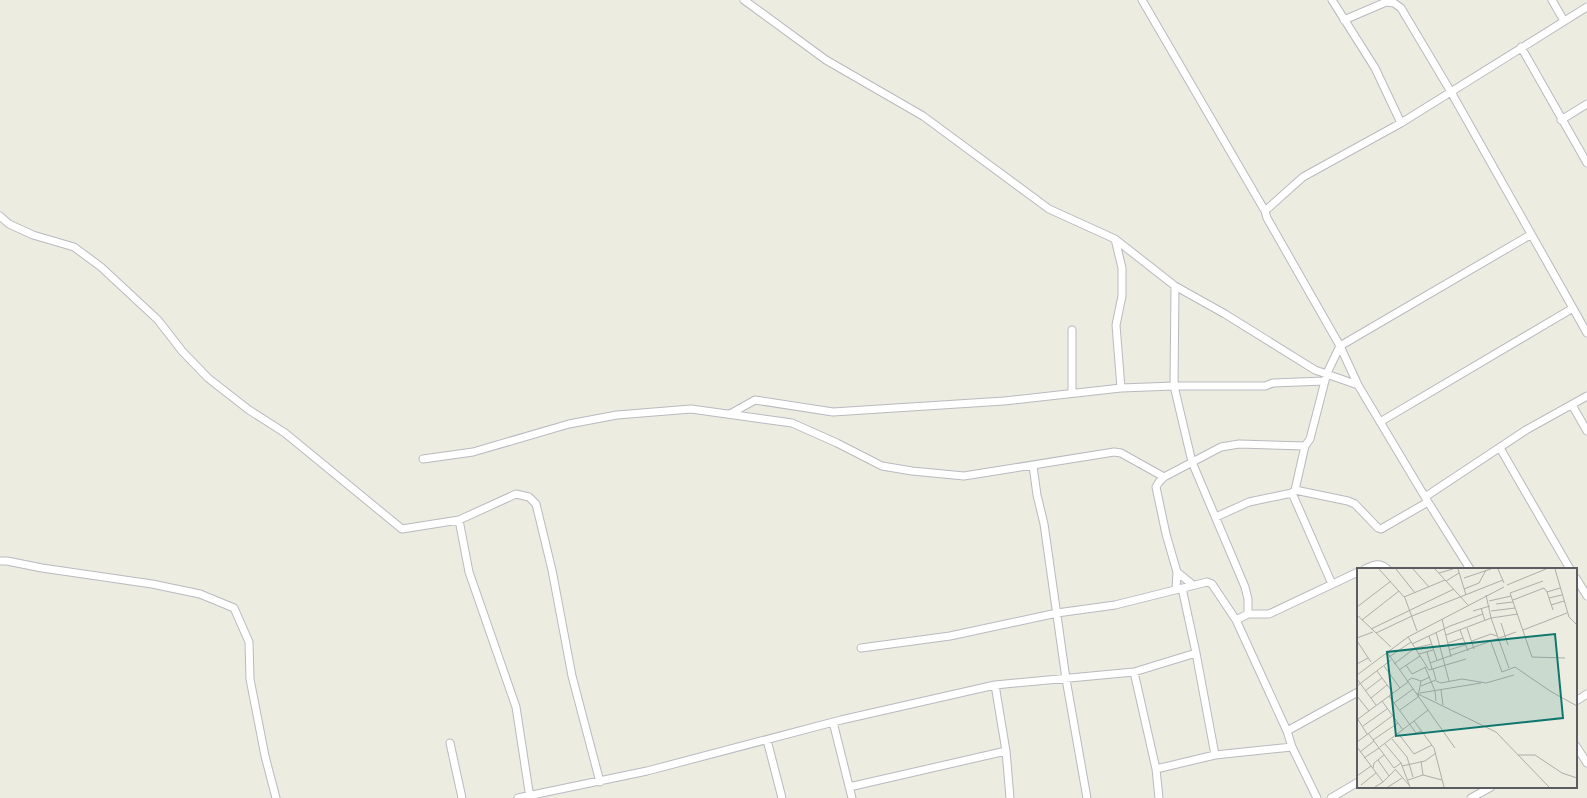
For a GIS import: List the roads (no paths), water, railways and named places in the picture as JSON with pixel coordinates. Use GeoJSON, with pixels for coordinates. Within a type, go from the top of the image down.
{"type":"FeatureCollection","features":[{"type":"Feature","properties":{"kind":"street"},"geometry":{"type":"LineString","coordinates":[[744,0],[826,60],[923,116],[1049,209],[1115,239],[1175,286],[1225,314],[1315,370],[1358,385]]}},
{"type":"Feature","properties":{"kind":"street"},"geometry":{"type":"LineString","coordinates":[[1142,0],[1265,210],[1267,218],[1340,346],[1358,385],[1469,568]]}},
{"type":"Feature","properties":{"kind":"street"},"geometry":{"type":"LineString","coordinates":[[1332,0],[1375,68],[1401,123]]}},
{"type":"Feature","properties":{"kind":"street"},"geometry":{"type":"LineString","coordinates":[[1552,0],[1564,21]]}},
{"type":"Feature","properties":{"kind":"street"},"geometry":{"type":"LineString","coordinates":[[1344,20],[1386,2],[1401,8],[1451,92],[1530,234],[1587,332]]}},
{"type":"Feature","properties":{"kind":"street"},"geometry":{"type":"LineString","coordinates":[[1265,210],[1303,177],[1401,123],[1587,7]]}},
{"type":"Feature","properties":{"kind":"street"},"geometry":{"type":"LineString","coordinates":[[1521,47],[1561,120],[1587,163]]}},
{"type":"Feature","properties":{"kind":"street"},"geometry":{"type":"LineString","coordinates":[[1561,120],[1587,104]]}},
{"type":"Feature","properties":{"kind":"street"},"geometry":{"type":"LineString","coordinates":[[0,216],[10,224],[33,235],[74,248],[101,267],[158,320],[182,351],[208,378],[249,410],[285,433],[402,529],[459,520],[516,494],[529,497],[536,504],[552,570],[572,676],[600,782]]}},
{"type":"Feature","properties":{"kind":"street"},"geometry":{"type":"LineString","coordinates":[[1332,584],[1294,492],[1305,446],[1310,439],[1327,374],[1340,346],[1530,234]]}},
{"type":"Feature","properties":{"kind":"street"},"geometry":{"type":"LineString","coordinates":[[1115,239],[1122,268],[1122,296],[1116,325],[1121,388]]}},
{"type":"Feature","properties":{"kind":"street"},"geometry":{"type":"LineString","coordinates":[[1175,286],[1174,386],[1192,462],[1245,587],[1248,599],[1248,614]]}},
{"type":"Feature","properties":{"kind":"street"},"geometry":{"type":"LineString","coordinates":[[1380,422],[1573,308]]}},
{"type":"Feature","properties":{"kind":"street"},"geometry":{"type":"LineString","coordinates":[[1072,330],[1072,394]]}},
{"type":"Feature","properties":{"kind":"street"},"geometry":{"type":"LineString","coordinates":[[730,414],[755,400],[833,412],[1004,401],[1121,388],[1174,386],[1265,386],[1274,383],[1325,381]]}},
{"type":"Feature","properties":{"kind":"street"},"geometry":{"type":"LineString","coordinates":[[1216,517],[1250,502],[1294,492],[1348,501],[1355,504],[1378,528],[1381,529],[1427,500],[1526,430],[1587,396]]}},
{"type":"Feature","properties":{"kind":"street"},"geometry":{"type":"LineString","coordinates":[[1572,405],[1587,431]]}},
{"type":"Feature","properties":{"kind":"street"},"geometry":{"type":"LineString","coordinates":[[423,459],[473,452],[569,424],[617,415],[691,409],[792,423],[837,443],[882,466],[912,471],[964,476],[1114,452],[1121,453],[1164,477]]}},
{"type":"Feature","properties":{"kind":"street"},"geometry":{"type":"LineString","coordinates":[[1215,755],[1196,652],[1179,588],[1177,572],[1166,534],[1156,487],[1164,477],[1221,447],[1239,444],[1305,446]]}},
{"type":"Feature","properties":{"kind":"street"},"geometry":{"type":"LineString","coordinates":[[1500,448],[1569,568]]}},
{"type":"Feature","properties":{"kind":"street"},"geometry":{"type":"LineString","coordinates":[[1033,466],[1037,495],[1044,524],[1066,679],[1087,798]]}},
{"type":"Feature","properties":{"kind":"street"},"geometry":{"type":"LineString","coordinates":[[459,520],[469,572],[516,707],[530,796]]}},
{"type":"Feature","properties":{"kind":"street"},"geometry":{"type":"LineString","coordinates":[[0,561],[7,560],[42,568],[152,584],[200,594],[234,608],[249,642],[250,679],[265,756],[276,798]]}},
{"type":"Feature","properties":{"kind":"street"},"geometry":{"type":"LineString","coordinates":[[1367,568],[1376,564],[1382,565],[1386,568]]}},
{"type":"Feature","properties":{"kind":"street"},"geometry":{"type":"LineString","coordinates":[[1177,572],[1193,585]]}},
{"type":"Feature","properties":{"kind":"street"},"geometry":{"type":"LineString","coordinates":[[1236,620],[1248,614],[1269,614],[1357,572]]}},
{"type":"Feature","properties":{"kind":"street"},"geometry":{"type":"LineString","coordinates":[[1577,580],[1587,596]]}},
{"type":"Feature","properties":{"kind":"street"},"geometry":{"type":"LineString","coordinates":[[861,648],[950,636],[1057,613],[1115,605],[1207,582],[1212,584],[1236,620],[1287,731],[1292,747],[1317,798]]}},
{"type":"Feature","properties":{"kind":"street"},"geometry":{"type":"LineString","coordinates":[[518,798],[600,782],[655,769],[834,722],[995,685],[1134,672],[1196,652]]}},
{"type":"Feature","properties":{"kind":"street"},"geometry":{"type":"LineString","coordinates":[[1134,672],[1156,769],[1159,798]]}},
{"type":"Feature","properties":{"kind":"street"},"geometry":{"type":"LineString","coordinates":[[995,685],[1006,751],[1010,798]]}},
{"type":"Feature","properties":{"kind":"street"},"geometry":{"type":"LineString","coordinates":[[1287,731],[1357,693]]}},
{"type":"Feature","properties":{"kind":"street"},"geometry":{"type":"LineString","coordinates":[[1577,700],[1587,694]]}},
{"type":"Feature","properties":{"kind":"street"},"geometry":{"type":"LineString","coordinates":[[834,722],[852,798]]}},
{"type":"Feature","properties":{"kind":"street"},"geometry":{"type":"LineString","coordinates":[[767,740],[782,798]]}},
{"type":"Feature","properties":{"kind":"street"},"geometry":{"type":"LineString","coordinates":[[450,743],[462,798]]}},
{"type":"Feature","properties":{"kind":"street"},"geometry":{"type":"LineString","coordinates":[[1156,769],[1215,755],[1292,747]]}},
{"type":"Feature","properties":{"kind":"street"},"geometry":{"type":"LineString","coordinates":[[1577,748],[1587,763]]}},
{"type":"Feature","properties":{"kind":"street"},"geometry":{"type":"LineString","coordinates":[[849,787],[1006,751]]}},
{"type":"Feature","properties":{"kind":"street"},"geometry":{"type":"LineString","coordinates":[[1330,798],[1357,783]]}},
{"type":"Feature","properties":{"kind":"street"},"geometry":{"type":"LineString","coordinates":[[1471,798],[1490,788]]}}]}
